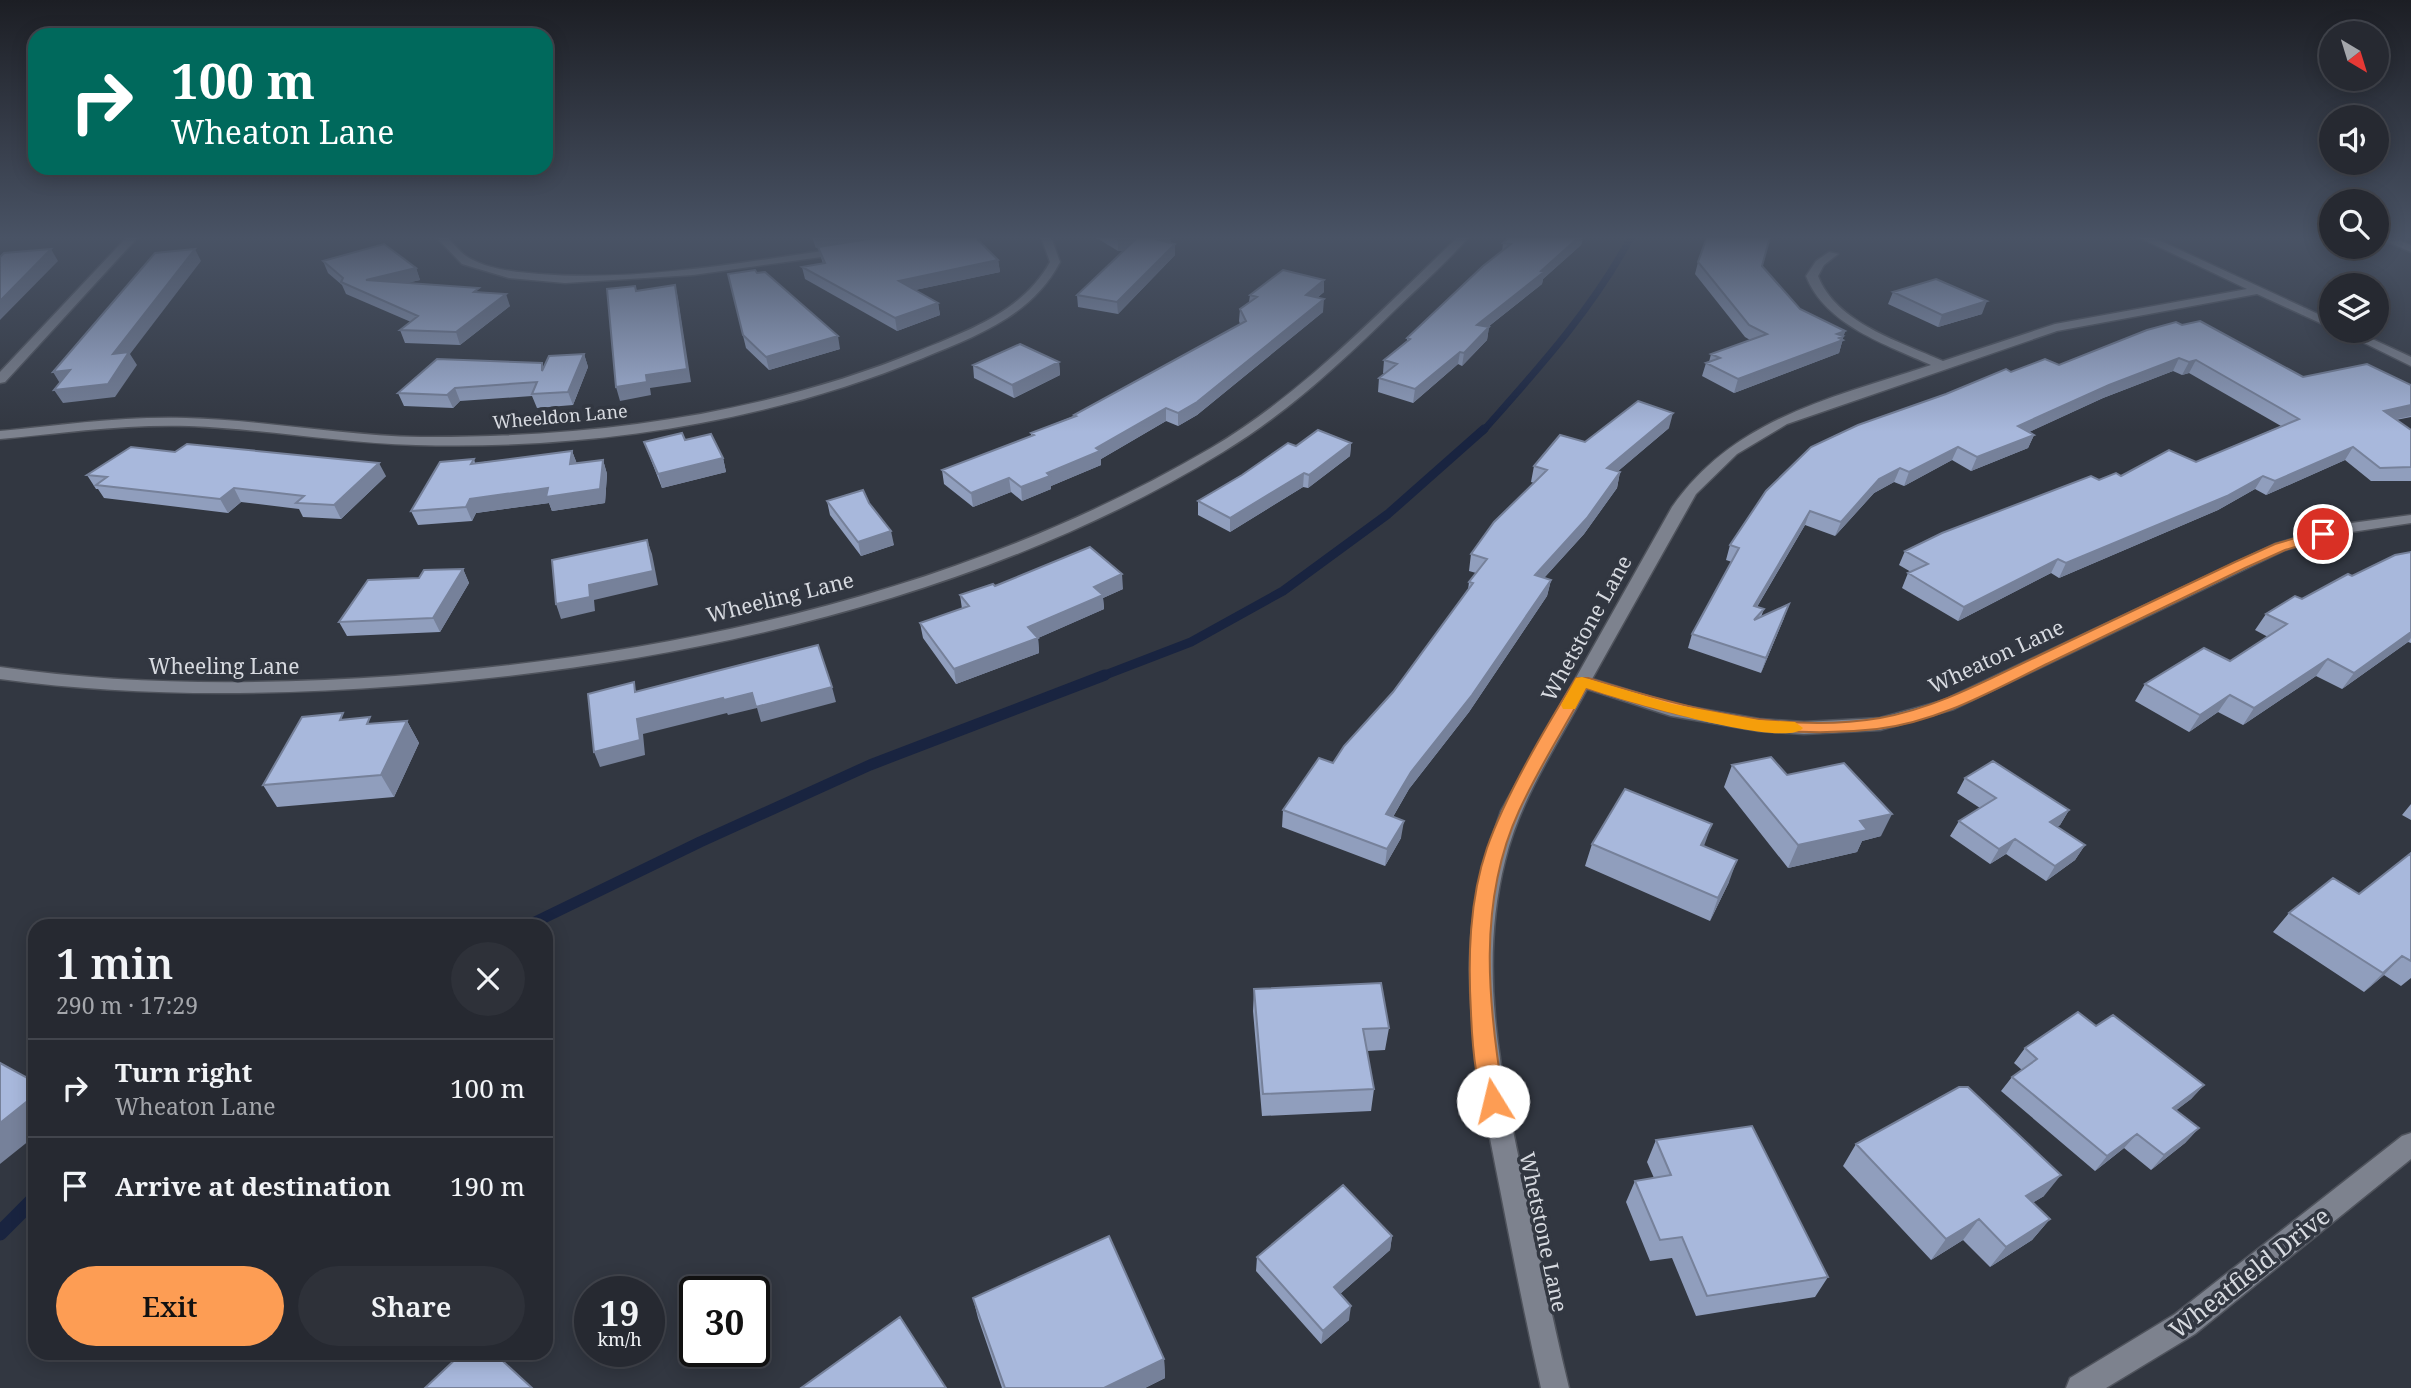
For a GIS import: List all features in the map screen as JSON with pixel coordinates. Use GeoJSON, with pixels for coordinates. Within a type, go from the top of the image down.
{"type":"FeatureCollection","features":[{"type":"Feature","properties":{"kind":"street"},"geometry":{"type":"LineString","coordinates":[[0,379],[72,302]]}},
{"type":"Feature","properties":{"kind":"street","name":"Wheeldon Lane"},"geometry":{"type":"LineString","coordinates":[[0,435],[167,422],[248,426],[385,439],[463,440],[597,432],[722,412],[806,393],[873,373],[937,348],[991,322],[1024,302]]}},
{"type":"Feature","properties":{"kind":"street","name":"Wheeling Lane"},"geometry":{"type":"LineString","coordinates":[[0,673],[75,683],[184,690],[389,683],[498,672],[637,652],[841,606],[1023,545],[1131,498],[1174,475],[1221,448],[1297,391],[1394,302]]}},
{"type":"Feature","properties":{"kind":"street"},"geometry":{"type":"LineString","coordinates":[[1829,302],[1850,319],[1941,365]]}},
{"type":"Feature","properties":{"kind":"street","name":"Whetstone Lane"},"geometry":{"type":"LineString","coordinates":[[1555,1388],[1493,1101],[1482,1031],[1479,984],[1481,929],[1495,850],[1511,811],[1679,507],[1716,461],[1754,435],[1784,420],[1941,365],[2072,324],[2196,302]]}},
{"type":"Feature","properties":{"kind":"street"},"geometry":{"type":"LineString","coordinates":[[2285,302],[2319,318]]}},
{"type":"Feature","properties":{"kind":"street"},"geometry":{"type":"LineString","coordinates":[[2371,343],[2411,362]]}},
{"type":"Feature","properties":{"kind":"street","name":"Wheaton Lane"},"geometry":{"type":"LineString","coordinates":[[1582,682],[1671,709],[1759,725],[1804,728],[1880,724],[1948,705],[2280,547],[2344,529],[2411,519]]}},
{"type":"Feature","properties":{"kind":"street","name":"Wheatfield Drive"},"geometry":{"type":"LineString","coordinates":[[2080,1388],[2185,1324],[2411,1144]]}},
{"type":"Feature","properties":{"kind":"building"},"geometry":{"type":"Polygon","coordinates":[[[113,302],[154,302],[113,354],[129,352],[108,384],[54,390],[70,370],[53,372],[113,302]]]}},
{"type":"Feature","properties":{"kind":"building"},"geometry":{"type":"Polygon","coordinates":[[[386,302],[496,302],[456,332],[400,330],[418,316],[386,302]]]}},
{"type":"Feature","properties":{"kind":"building"},"geometry":{"type":"Polygon","coordinates":[[[608,302],[677,302],[687,369],[646,375],[647,382],[616,387],[608,302]]]}},
{"type":"Feature","properties":{"kind":"building"},"geometry":{"type":"Polygon","coordinates":[[[735,302],[799,302],[838,336],[766,357],[743,335],[735,302]]]}},
{"type":"Feature","properties":{"kind":"building"},"geometry":{"type":"Polygon","coordinates":[[[865,302],[938,303],[895,318],[865,302]]]}},
{"type":"Feature","properties":{"kind":"building"},"geometry":{"type":"Polygon","coordinates":[[[1250,302],[1321,302],[1197,402],[1178,413],[1166,408],[1096,448],[1100,451],[1047,473],[1050,476],[1021,487],[1009,478],[971,493],[942,470],[1076,416],[1074,415],[1246,321],[1240,309],[1250,302]]]}},
{"type":"Feature","properties":{"kind":"building"},"geometry":{"type":"Polygon","coordinates":[[[1445,302],[1506,302],[1477,325],[1489,327],[1464,353],[1460,352],[1415,389],[1379,378],[1397,364],[1384,360],[1410,339],[1407,338],[1445,302]]]}},
{"type":"Feature","properties":{"kind":"building"},"geometry":{"type":"Polygon","coordinates":[[[1730,302],[1794,302],[1800,309],[1845,331],[1837,334],[1843,336],[1839,338],[1843,340],[1738,379],[1706,363],[1720,358],[1711,354],[1767,334],[1749,325],[1730,302]]]}},
{"type":"Feature","properties":{"kind":"building"},"geometry":{"type":"Polygon","coordinates":[[[1914,302],[1985,302],[1942,315],[1914,302]]]}},
{"type":"Feature","properties":{"kind":"building"},"geometry":{"type":"Polygon","coordinates":[[[2200,321],[2303,377],[2367,364],[2411,385],[2411,405],[2384,411],[2411,430],[2411,467],[2380,468],[2353,447],[2275,481],[2263,476],[2227,496],[2066,563],[2058,559],[1964,607],[1908,573],[1928,564],[1905,551],[1942,533],[2091,476],[2099,480],[2116,473],[2121,476],[2169,450],[2196,462],[2299,419],[2196,360],[2189,362],[2179,358],[2109,385],[2018,426],[2034,435],[1977,457],[1958,447],[1909,472],[1900,468],[1879,479],[1841,522],[1810,511],[1754,606],[1764,609],[1754,620],[1789,604],[1766,658],[1692,634],[1739,548],[1730,545],[1766,491],[1811,447],[1858,425],[1946,394],[2006,369],[2011,372],[2045,359],[2059,365],[2147,330],[2176,322],[2182,325],[2200,321]]]}},
{"type":"Feature","properties":{"kind":"building"},"geometry":{"type":"Polygon","coordinates":[[[1020,344],[1059,362],[1012,385],[973,365],[1020,344]]]}},
{"type":"Feature","properties":{"kind":"building"},"geometry":{"type":"Polygon","coordinates":[[[584,354],[568,392],[532,394],[537,382],[455,388],[447,395],[398,393],[437,359],[542,363],[542,371],[549,356],[584,354]]]}},
{"type":"Feature","properties":{"kind":"building"},"geometry":{"type":"Polygon","coordinates":[[[1638,401],[1673,413],[1607,468],[1620,472],[1587,518],[1535,575],[1551,580],[1472,695],[1411,772],[1386,814],[1404,821],[1387,849],[1283,810],[1319,758],[1333,763],[1344,746],[1393,692],[1473,583],[1469,582],[1487,559],[1471,554],[1494,522],[1547,470],[1534,466],[1560,435],[1585,442],[1638,401]]]}},
{"type":"Feature","properties":{"kind":"building"},"geometry":{"type":"Polygon","coordinates":[[[1318,430],[1351,443],[1309,475],[1304,473],[1230,518],[1198,501],[1288,443],[1296,446],[1318,430]]]}},
{"type":"Feature","properties":{"kind":"building"},"geometry":{"type":"Polygon","coordinates":[[[682,433],[685,440],[711,434],[723,458],[658,474],[644,442],[682,433]]]}},
{"type":"Feature","properties":{"kind":"building"},"geometry":{"type":"Polygon","coordinates":[[[187,444],[379,463],[334,505],[296,503],[304,496],[234,488],[220,499],[96,485],[107,477],[87,475],[131,447],[175,452],[187,444]]]}},
{"type":"Feature","properties":{"kind":"building"},"geometry":{"type":"Polygon","coordinates":[[[572,451],[570,464],[603,460],[600,489],[546,497],[548,488],[470,499],[466,507],[411,511],[440,462],[474,459],[471,464],[572,451]]]}},
{"type":"Feature","properties":{"kind":"building"},"geometry":{"type":"Polygon","coordinates":[[[863,490],[869,503],[891,531],[858,542],[827,501],[863,490]]]}},
{"type":"Feature","properties":{"kind":"building"},"geometry":{"type":"Polygon","coordinates":[[[647,540],[653,571],[589,585],[590,597],[556,604],[552,560],[647,540]]]}},
{"type":"Feature","properties":{"kind":"building"},"geometry":{"type":"Polygon","coordinates":[[[1090,547],[1122,574],[1094,587],[1103,595],[1028,627],[1038,638],[954,669],[920,623],[969,606],[960,595],[993,584],[995,586],[1090,547]]]}},
{"type":"Feature","properties":{"kind":"building"},"geometry":{"type":"Polygon","coordinates":[[[2411,552],[2411,632],[2354,673],[2328,659],[2254,708],[2230,695],[2200,715],[2145,684],[2204,648],[2230,661],[2287,624],[2266,614],[2295,596],[2302,599],[2348,574],[2352,576],[2395,555],[2411,552]]]}},
{"type":"Feature","properties":{"kind":"building"},"geometry":{"type":"Polygon","coordinates":[[[463,569],[433,618],[339,622],[368,580],[419,578],[424,570],[463,569]]]}},
{"type":"Feature","properties":{"kind":"building"},"geometry":{"type":"Polygon","coordinates":[[[818,645],[832,687],[756,707],[752,693],[637,719],[640,740],[594,752],[588,694],[634,682],[635,692],[818,645]]]}},
{"type":"Feature","properties":{"kind":"building"},"geometry":{"type":"Polygon","coordinates":[[[343,713],[340,720],[370,717],[367,724],[407,721],[381,775],[263,785],[302,717],[343,713]]]}},
{"type":"Feature","properties":{"kind":"building"},"geometry":{"type":"Polygon","coordinates":[[[1771,757],[1787,775],[1844,763],[1892,814],[1860,821],[1867,830],[1798,845],[1732,765],[1771,757]]]}},
{"type":"Feature","properties":{"kind":"building"},"geometry":{"type":"Polygon","coordinates":[[[1993,761],[2069,810],[2050,822],[2085,845],[2055,866],[2015,839],[1999,849],[1959,821],[1996,798],[1965,778],[1993,761]]]}},
{"type":"Feature","properties":{"kind":"building"},"geometry":{"type":"Polygon","coordinates":[[[1625,789],[1712,824],[1701,845],[1737,860],[1718,898],[1592,844],[1625,789]]]}},
{"type":"Feature","properties":{"kind":"building"},"geometry":{"type":"Polygon","coordinates":[[[2411,853],[2411,961],[2402,956],[2383,973],[2289,913],[2333,878],[2359,894],[2411,853]]]}},
{"type":"Feature","properties":{"kind":"building"},"geometry":{"type":"Polygon","coordinates":[[[1381,983],[1389,1028],[1363,1029],[1374,1089],[1263,1094],[1254,989],[1381,983]]]}},
{"type":"Feature","properties":{"kind":"building"},"geometry":{"type":"Polygon","coordinates":[[[2078,1012],[2096,1026],[2113,1015],[2204,1085],[2173,1108],[2199,1128],[2164,1155],[2137,1134],[2107,1156],[2012,1077],[2037,1059],[2025,1048],[2078,1012]]]}},
{"type":"Feature","properties":{"kind":"building"},"geometry":{"type":"Polygon","coordinates":[[[0,1063],[28,1078],[28,1101],[0,1123],[0,1063]]]}},
{"type":"Feature","properties":{"kind":"building"},"geometry":{"type":"Polygon","coordinates":[[[1959,1087],[1968,1087],[2061,1175],[2026,1196],[2050,1219],[2006,1247],[1979,1219],[1946,1239],[1856,1144],[1959,1087]]]}},
{"type":"Feature","properties":{"kind":"building"},"geometry":{"type":"Polygon","coordinates":[[[1752,1126],[1828,1277],[1707,1296],[1682,1237],[1660,1240],[1635,1181],[1671,1175],[1656,1140],[1752,1126]]]}},
{"type":"Feature","properties":{"kind":"building"},"geometry":{"type":"Polygon","coordinates":[[[1343,1185],[1392,1236],[1334,1287],[1351,1306],[1323,1331],[1257,1257],[1343,1185]]]}},
{"type":"Feature","properties":{"kind":"building"},"geometry":{"type":"Polygon","coordinates":[[[1109,1236],[1164,1359],[1104,1388],[1005,1388],[973,1298],[1109,1236]]]}},
{"type":"Feature","properties":{"kind":"building"},"geometry":{"type":"Polygon","coordinates":[[[900,1317],[946,1388],[801,1388],[900,1317]]]}},
{"type":"Feature","properties":{"kind":"building"},"geometry":{"type":"Polygon","coordinates":[[[455,1360],[502,1360],[532,1388],[425,1388],[455,1360]]]}},
{"type":"Feature","properties":{"kind":"waterway"},"geometry":{"type":"LineString","coordinates":[[1483,431],[1543,362],[1590,302]]}},
{"type":"Feature","properties":{"kind":"waterway"},"geometry":{"type":"LineString","coordinates":[[1100,677],[1191,642],[1283,591],[1388,514],[1484,429]]}},
{"type":"Feature","properties":{"kind":"waterway"},"geometry":{"type":"LineString","coordinates":[[541,919],[700,842],[870,765],[1105,675]]}},
{"type":"Feature","properties":{"kind":"waterway"},"geometry":{"type":"LineString","coordinates":[[0,1233],[28,1205]]}},
{"type":"Feature","properties":{"kind":"slow traffic"},"geometry":{"type":"LineString","coordinates":[[1569,705],[1582,682],[1671,709],[1715,719],[1795,728]]}},
{"type":"Feature","properties":{"kind":"route"},"geometry":{"type":"LineString","coordinates":[[1493,1101],[1482,1031],[1479,984],[1481,929],[1495,850],[1511,811],[1582,682],[1671,709],[1715,719],[1804,728],[1880,724],[1948,705],[2240,565],[2280,547],[2323,534]]}}]}
